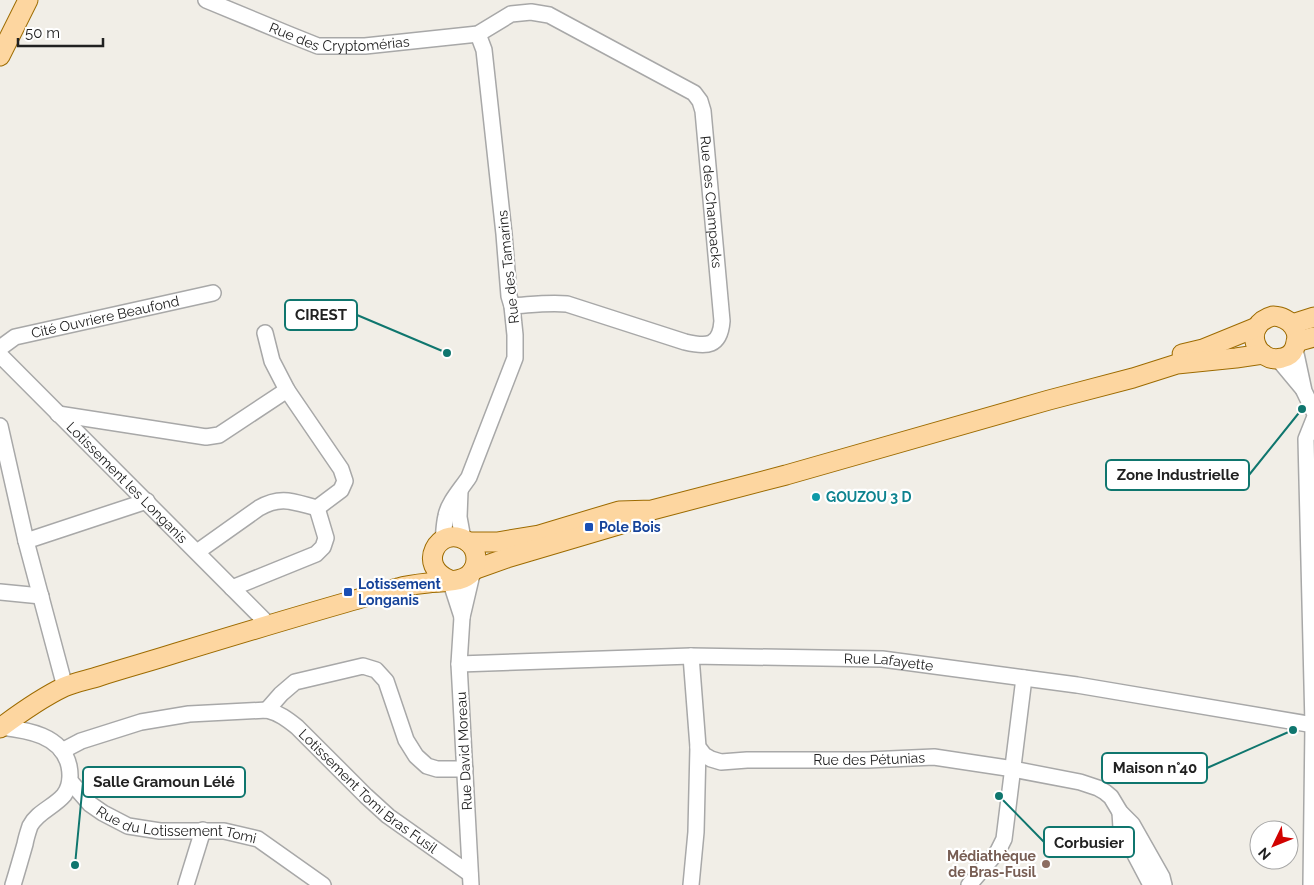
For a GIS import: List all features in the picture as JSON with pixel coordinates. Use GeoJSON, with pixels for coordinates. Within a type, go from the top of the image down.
{"type":"FeatureCollection","features":[{"type":"Feature","properties":{"kind":"main road"},"geometry":{"type":"LineString","coordinates":[[0,56],[28,0]]}},
{"type":"Feature","properties":{"kind":"main road"},"geometry":{"type":"LineString","coordinates":[[473,570],[622,524],[652,510],[786,475],[1177,364],[1271,356],[1285,358],[1302,343],[1292,324],[1287,319],[1274,316],[1266,318],[1256,327],[1203,349],[1178,354],[1098,377],[1049,400]]}},
{"type":"Feature","properties":{"kind":"main road"},"geometry":{"type":"LineString","coordinates":[[1292,324],[1314,318]]}},
{"type":"Feature","properties":{"kind":"main road"},"geometry":{"type":"LineString","coordinates":[[1256,327],[1256,344],[1271,356]]}},
{"type":"Feature","properties":{"kind":"main road"},"geometry":{"type":"LineString","coordinates":[[450,580],[442,577],[433,565],[432,557],[434,550],[442,540],[456,537],[466,540],[497,542],[539,534],[618,512],[652,510]]}},
{"type":"Feature","properties":{"kind":"main road"},"geometry":{"type":"LineString","coordinates":[[0,725],[19,709],[27,708],[65,687],[399,587],[459,580],[467,577],[476,563],[476,555],[466,540]]}},
{"type":"Feature","properties":{"kind":"main road"},"geometry":{"type":"LineString","coordinates":[[399,587],[414,577],[432,557]]}},
{"type":"Feature","properties":{"kind":"street","name":"Rue des Cryptomérias"},"geometry":{"type":"LineString","coordinates":[[206,0],[318,46],[366,46],[478,34]]}},
{"type":"Feature","properties":{"kind":"street","name":"Rue des Champacks"},"geometry":{"type":"LineString","coordinates":[[478,34],[511,14],[531,12],[549,16],[694,93],[700,101],[703,111],[722,321],[721,331],[717,339],[710,344],[701,346],[566,304],[552,302],[512,306]]}},
{"type":"Feature","properties":{"kind":"street","name":"Rue des Tamarins"},"geometry":{"type":"LineString","coordinates":[[442,540],[446,514],[453,500],[470,477],[514,358],[515,335],[509,296],[484,50],[478,34]]}},
{"type":"Feature","properties":{"kind":"street","name":"Cité Ouvriere Beaufond"},"geometry":{"type":"LineString","coordinates":[[0,348],[15,337],[213,293]]}},
{"type":"Feature","properties":{"kind":"street"},"geometry":{"type":"LineString","coordinates":[[232,588],[316,554],[323,548],[326,538],[317,508],[341,490],[345,480],[341,469],[287,390],[272,361],[265,333]]}},
{"type":"Feature","properties":{"kind":"street"},"geometry":{"type":"LineString","coordinates":[[1302,343],[1304,392]]}},
{"type":"Feature","properties":{"kind":"street","name":"Lotissement les Longanis"},"geometry":{"type":"LineString","coordinates":[[0,355],[269,625]]}},
{"type":"Feature","properties":{"kind":"street"},"geometry":{"type":"LineString","coordinates":[[1271,356],[1304,392],[1314,412]]}},
{"type":"Feature","properties":{"kind":"street","name":"Lotissement les Longanis"},"geometry":{"type":"LineString","coordinates":[[58,414],[206,437],[219,434],[287,390]]}},
{"type":"Feature","properties":{"kind":"street"},"geometry":{"type":"LineString","coordinates":[[1311,885],[1314,725],[1306,439],[1314,419]]}},
{"type":"Feature","properties":{"kind":"street"},"geometry":{"type":"LineString","coordinates":[[0,426],[26,541],[65,687]]}},
{"type":"Feature","properties":{"kind":"street"},"geometry":{"type":"LineString","coordinates":[[460,491],[460,517],[466,540]]}},
{"type":"Feature","properties":{"kind":"street","name":"Lotissement les Longanis"},"geometry":{"type":"LineString","coordinates":[[197,552],[268,503],[278,500],[290,501],[317,508]]}},
{"type":"Feature","properties":{"kind":"street"},"geometry":{"type":"LineString","coordinates":[[26,541],[147,501]]}},
{"type":"Feature","properties":{"kind":"street","name":"Rue David Moreau"},"geometry":{"type":"LineString","coordinates":[[471,879],[459,664],[462,617],[473,570]]}},
{"type":"Feature","properties":{"kind":"street","name":"Rue David Moreau"},"geometry":{"type":"LineString","coordinates":[[450,580],[462,617]]}},
{"type":"Feature","properties":{"kind":"street"},"geometry":{"type":"LineString","coordinates":[[0,592],[41,596]]}},
{"type":"Feature","properties":{"kind":"street"},"geometry":{"type":"LineString","coordinates":[[691,656],[698,746],[696,832],[691,885]]}},
{"type":"Feature","properties":{"kind":"street","name":"Rue Lafayette"},"geometry":{"type":"LineString","coordinates":[[459,664],[691,656],[882,659],[1077,685],[1314,725]]}},
{"type":"Feature","properties":{"kind":"street"},"geometry":{"type":"LineString","coordinates":[[267,710],[295,682],[363,666],[370,667],[376,670],[386,682],[406,740],[416,756],[427,766],[437,769],[465,769]]}},
{"type":"Feature","properties":{"kind":"street"},"geometry":{"type":"LineString","coordinates":[[969,885],[998,851],[1004,839],[1024,678]]}},
{"type":"Feature","properties":{"kind":"street","name":"Lotissement Tomi Bras Fusil"},"geometry":{"type":"LineString","coordinates":[[62,751],[81,741],[141,722],[189,714],[267,710],[278,713],[297,727],[388,816],[471,879]]}},
{"type":"Feature","properties":{"kind":"street"},"geometry":{"type":"LineString","coordinates":[[0,725],[26,730],[53,741],[68,760],[71,773],[65,794],[31,825],[13,885]]}},
{"type":"Feature","properties":{"kind":"street","name":"Rue des Pétunias"},"geometry":{"type":"LineString","coordinates":[[698,746],[711,759],[721,762],[934,757],[1013,769],[1080,782],[1098,788],[1111,797],[1120,812],[1132,824],[1164,885]]}},
{"type":"Feature","properties":{"kind":"street","name":"Rue du Lotissement Tomi"},"geometry":{"type":"LineString","coordinates":[[70,781],[90,804],[102,813],[128,826],[160,831],[224,831],[258,838],[323,885]]}},
{"type":"Feature","properties":{"kind":"street","name":"Rue des Pétunias"},"geometry":{"type":"LineString","coordinates":[[1120,812],[1121,828],[1151,885]]}},
{"type":"Feature","properties":{"kind":"street"},"geometry":{"type":"LineString","coordinates":[[186,885],[203,830]]}},
{"type":"Feature","properties":{"kind":"place","name":"CIREST"},"geometry":{"type":"Point","coordinates":[447,353]}},
{"type":"Feature","properties":{"kind":"place","name":"Zone Industrielle"},"geometry":{"type":"Point","coordinates":[1302,409]}},
{"type":"Feature","properties":{"kind":"place","name":"GOUZOU 3 D"},"geometry":{"type":"Point","coordinates":[816,497]}},
{"type":"Feature","properties":{"kind":"place","name":"Pole Bois"},"geometry":{"type":"Point","coordinates":[589,527]}},
{"type":"Feature","properties":{"kind":"place","name":"Lotissement Longanis"},"geometry":{"type":"Point","coordinates":[348,592]}},
{"type":"Feature","properties":{"kind":"place","name":"Maison n°40"},"geometry":{"type":"Point","coordinates":[1293,730]}},
{"type":"Feature","properties":{"kind":"place","name":"Corbusier"},"geometry":{"type":"Point","coordinates":[999,796]}},
{"type":"Feature","properties":{"kind":"place","name":"Médiathèque de Bras-Fusil"},"geometry":{"type":"Point","coordinates":[1046,864]}},
{"type":"Feature","properties":{"kind":"place","name":"Salle Gramoun Lélé"},"geometry":{"type":"Point","coordinates":[75,865]}}]}
